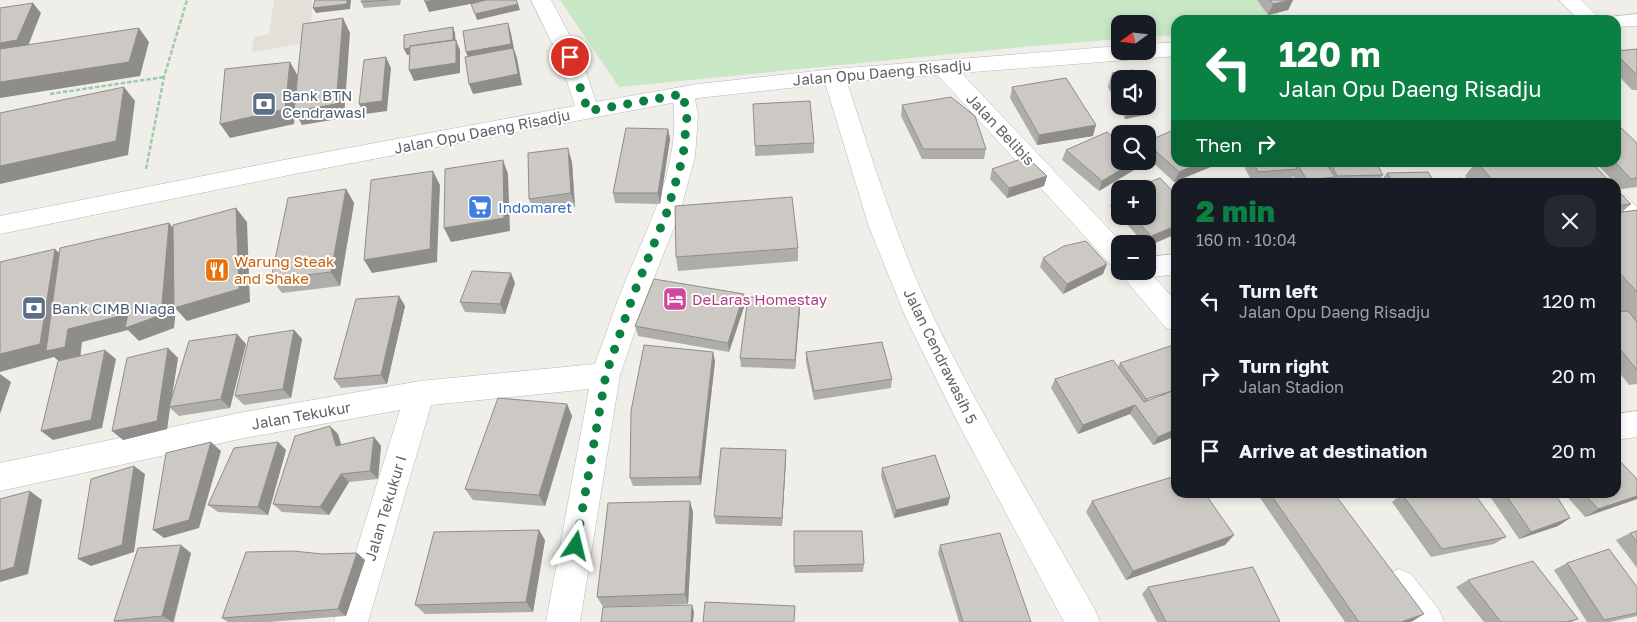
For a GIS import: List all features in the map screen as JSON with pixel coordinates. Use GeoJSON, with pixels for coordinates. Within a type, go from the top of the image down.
{"type":"FeatureCollection","features":[{"type":"Feature","properties":{"kind":"street"},"geometry":{"type":"LineString","coordinates":[[542,0],[570,57],[588,111]]}},
{"type":"Feature","properties":{"kind":"street"},"geometry":{"type":"LineString","coordinates":[[1569,0],[1586,15]]}},
{"type":"Feature","properties":{"kind":"street"},"geometry":{"type":"LineString","coordinates":[[1621,21],[1637,20]]}},
{"type":"Feature","properties":{"kind":"street","name":"Jalan Opu Daeng Risadju"},"geometry":{"type":"LineString","coordinates":[[1156,50],[1171,49]]}},
{"type":"Feature","properties":{"kind":"street","name":"Jalan Opu Daeng Risadju"},"geometry":{"type":"LineString","coordinates":[[0,225],[141,196],[588,111],[725,87],[834,76],[1111,54]]}},
{"type":"Feature","properties":{"kind":"street","name":"Jalan Belibis"},"geometry":{"type":"LineString","coordinates":[[943,67],[1111,248]]}},
{"type":"Feature","properties":{"kind":"street","name":"Jalan Cendrawasih 5"},"geometry":{"type":"LineString","coordinates":[[834,76],[882,226],[920,318],[973,422],[1083,622]]}},
{"type":"Feature","properties":{"kind":"street"},"geometry":{"type":"LineString","coordinates":[[563,622],[606,374],[634,293],[667,212],[683,157],[687,123],[683,94]]}},
{"type":"Feature","properties":{"kind":"street"},"geometry":{"type":"LineString","coordinates":[[1621,210],[1629,222]]}},
{"type":"Feature","properties":{"kind":"street"},"geometry":{"type":"LineString","coordinates":[[1156,266],[1171,265]]}},
{"type":"Feature","properties":{"kind":"street"},"geometry":{"type":"LineString","coordinates":[[1141,280],[1171,314]]}},
{"type":"Feature","properties":{"kind":"street","name":"Jalan Tekukur"},"geometry":{"type":"LineString","coordinates":[[0,477],[244,425],[420,394],[606,374]]}},
{"type":"Feature","properties":{"kind":"street","name":"Jalan Tekukur I"},"geometry":{"type":"LineString","coordinates":[[351,622],[420,394]]}},
{"type":"Feature","properties":{"kind":"street"},"geometry":{"type":"LineString","coordinates":[[1621,426],[1637,424]]}},
{"type":"Feature","properties":{"kind":"street"},"geometry":{"type":"LineString","coordinates":[[1380,561],[1427,622]]}},
{"type":"Feature","properties":{"kind":"path"},"geometry":{"type":"LineString","coordinates":[[141,196],[164,77],[188,0]]}},
{"type":"Feature","properties":{"kind":"path"},"geometry":{"type":"LineString","coordinates":[[50,94],[164,77]]}},
{"type":"Feature","properties":{"kind":"shaded area"},"geometry":{"type":"Polygon","coordinates":[[[274,0],[312,0],[311,42],[252,52],[254,37],[269,34],[274,0]]]}},
{"type":"Feature","properties":{"kind":"green space"},"geometry":{"type":"Polygon","coordinates":[[[560,0],[1267,0],[1279,15],[1171,15],[1171,35],[1156,36],[1156,15],[1111,15],[1111,40],[619,87],[560,0]]]}},
{"type":"Feature","properties":{"kind":"building"},"geometry":{"type":"Polygon","coordinates":[[[315,0],[347,0],[347,4],[313,8],[315,0]]]}},
{"type":"Feature","properties":{"kind":"building"},"geometry":{"type":"Polygon","coordinates":[[[362,0],[388,0],[361,2],[362,0]]]}},
{"type":"Feature","properties":{"kind":"building"},"geometry":{"type":"Polygon","coordinates":[[[486,0],[516,0],[518,4],[475,14],[471,4],[486,0]]]}},
{"type":"Feature","properties":{"kind":"building"},"geometry":{"type":"Polygon","coordinates":[[[1270,0],[1290,0],[1273,4],[1270,0]]]}},
{"type":"Feature","properties":{"kind":"building"},"geometry":{"type":"Polygon","coordinates":[[[33,3],[17,40],[0,43],[0,8],[33,3]]]}},
{"type":"Feature","properties":{"kind":"building"},"geometry":{"type":"Polygon","coordinates":[[[343,18],[336,104],[294,111],[303,24],[343,18]]]}},
{"type":"Feature","properties":{"kind":"building"},"geometry":{"type":"Polygon","coordinates":[[[508,23],[511,44],[466,52],[463,31],[508,23]]]}},
{"type":"Feature","properties":{"kind":"building"},"geometry":{"type":"Polygon","coordinates":[[[453,27],[453,40],[410,46],[410,48],[404,49],[404,35],[453,27]]]}},
{"type":"Feature","properties":{"kind":"building"},"geometry":{"type":"Polygon","coordinates":[[[139,28],[129,62],[0,82],[0,49],[139,28]]]}},
{"type":"Feature","properties":{"kind":"building"},"geometry":{"type":"Polygon","coordinates":[[[456,40],[456,63],[409,70],[410,46],[456,40]]]}},
{"type":"Feature","properties":{"kind":"building"},"geometry":{"type":"Polygon","coordinates":[[[513,48],[518,74],[469,84],[465,57],[513,48]]]}},
{"type":"Feature","properties":{"kind":"building"},"geometry":{"type":"Polygon","coordinates":[[[1637,49],[1637,75],[1621,59],[1621,51],[1637,49]]]}},
{"type":"Feature","properties":{"kind":"building"},"geometry":{"type":"Polygon","coordinates":[[[386,57],[382,101],[359,104],[364,60],[386,57]]]}},
{"type":"Feature","properties":{"kind":"building"},"geometry":{"type":"Polygon","coordinates":[[[290,62],[285,109],[220,124],[225,69],[290,62]]]}},
{"type":"Feature","properties":{"kind":"building"},"geometry":{"type":"Polygon","coordinates":[[[1066,78],[1096,125],[1039,135],[1012,87],[1066,78]]]}},
{"type":"Feature","properties":{"kind":"building"},"geometry":{"type":"Polygon","coordinates":[[[124,87],[116,141],[0,166],[0,113],[124,87]]]}},
{"type":"Feature","properties":{"kind":"building"},"geometry":{"type":"Polygon","coordinates":[[[951,97],[975,116],[986,149],[923,149],[902,105],[951,97]]]}},
{"type":"Feature","properties":{"kind":"building"},"geometry":{"type":"Polygon","coordinates":[[[810,101],[814,143],[755,146],[753,104],[810,101]]]}},
{"type":"Feature","properties":{"kind":"building"},"geometry":{"type":"Polygon","coordinates":[[[626,128],[668,129],[658,193],[613,193],[626,128]]]}},
{"type":"Feature","properties":{"kind":"building"},"geometry":{"type":"Polygon","coordinates":[[[1621,128],[1637,143],[1637,178],[1631,179],[1620,167],[1621,128]]]}},
{"type":"Feature","properties":{"kind":"building"},"geometry":{"type":"Polygon","coordinates":[[[1171,131],[1171,165],[1156,151],[1156,138],[1171,131]]]}},
{"type":"Feature","properties":{"kind":"building"},"geometry":{"type":"Polygon","coordinates":[[[1107,132],[1111,135],[1111,170],[1120,170],[1102,181],[1066,150],[1107,132]]]}},
{"type":"Feature","properties":{"kind":"building"},"geometry":{"type":"Polygon","coordinates":[[[568,148],[571,193],[529,199],[528,153],[568,148]]]}},
{"type":"Feature","properties":{"kind":"building"},"geometry":{"type":"Polygon","coordinates":[[[1027,157],[1047,176],[1009,188],[992,169],[1027,157]]]}},
{"type":"Feature","properties":{"kind":"building","name":"Indomaret"},"geometry":{"type":"Polygon","coordinates":[[[503,160],[504,218],[444,228],[445,169],[503,160]]]}},
{"type":"Feature","properties":{"kind":"building"},"geometry":{"type":"Polygon","coordinates":[[[1173,167],[1190,167],[1179,172],[1173,167]]]}},
{"type":"Feature","properties":{"kind":"building"},"geometry":{"type":"Polygon","coordinates":[[[1256,167],[1296,167],[1297,169],[1258,172],[1256,167]]]}},
{"type":"Feature","properties":{"kind":"building"},"geometry":{"type":"Polygon","coordinates":[[[1299,167],[1328,167],[1335,177],[1326,178],[1306,178],[1299,167]]]}},
{"type":"Feature","properties":{"kind":"building"},"geometry":{"type":"Polygon","coordinates":[[[1332,167],[1379,167],[1383,175],[1337,176],[1332,167]]]}},
{"type":"Feature","properties":{"kind":"building"},"geometry":{"type":"Polygon","coordinates":[[[1481,167],[1596,167],[1606,178],[1491,178],[1481,167]]]}},
{"type":"Feature","properties":{"kind":"building"},"geometry":{"type":"Polygon","coordinates":[[[433,171],[430,249],[364,260],[371,180],[433,171]]]}},
{"type":"Feature","properties":{"kind":"building"},"geometry":{"type":"Polygon","coordinates":[[[1428,172],[1432,178],[1390,178],[1387,173],[1428,172]]]}},
{"type":"Feature","properties":{"kind":"building"},"geometry":{"type":"Polygon","coordinates":[[[1160,178],[1171,190],[1171,228],[1150,235],[1141,225],[1156,225],[1155,180],[1160,178]]]}},
{"type":"Feature","properties":{"kind":"building"},"geometry":{"type":"Polygon","coordinates":[[[346,189],[331,272],[271,279],[288,198],[346,189]]]}},
{"type":"Feature","properties":{"kind":"building"},"geometry":{"type":"Polygon","coordinates":[[[1621,194],[1631,204],[1621,205],[1621,194]]]}},
{"type":"Feature","properties":{"kind":"building"},"geometry":{"type":"Polygon","coordinates":[[[792,197],[798,248],[676,257],[675,206],[792,197]]]}},
{"type":"Feature","properties":{"kind":"building","name":"Warung Steak and Shake"},"geometry":{"type":"Polygon","coordinates":[[[236,208],[239,289],[174,308],[173,225],[236,208]]]}},
{"type":"Feature","properties":{"kind":"building"},"geometry":{"type":"Polygon","coordinates":[[[1637,210],[1637,292],[1621,274],[1621,212],[1637,210]]]}},
{"type":"Feature","properties":{"kind":"building"},"geometry":{"type":"Polygon","coordinates":[[[169,223],[161,315],[125,328],[128,314],[68,329],[65,347],[46,351],[60,248],[169,223]]]}},
{"type":"Feature","properties":{"kind":"building"},"geometry":{"type":"Polygon","coordinates":[[[1086,241],[1107,264],[1067,284],[1043,258],[1064,246],[1086,241]]]}},
{"type":"Feature","properties":{"kind":"building"},"geometry":{"type":"Polygon","coordinates":[[[55,249],[40,344],[0,354],[0,262],[55,249]]]}},
{"type":"Feature","properties":{"kind":"building"},"geometry":{"type":"Polygon","coordinates":[[[472,271],[511,273],[500,304],[460,302],[472,271]]]}},
{"type":"Feature","properties":{"kind":"building","name":"DeLaras Homestay"},"geometry":{"type":"Polygon","coordinates":[[[654,279],[744,294],[728,343],[635,326],[654,279]]]}},
{"type":"Feature","properties":{"kind":"building"},"geometry":{"type":"Polygon","coordinates":[[[399,296],[381,375],[334,379],[356,299],[399,296]]]}},
{"type":"Feature","properties":{"kind":"building"},"geometry":{"type":"Polygon","coordinates":[[[748,297],[800,299],[795,360],[740,358],[748,297]]]}},
{"type":"Feature","properties":{"kind":"building"},"geometry":{"type":"Polygon","coordinates":[[[1628,311],[1637,322],[1637,370],[1621,350],[1621,312],[1628,311]]]}},
{"type":"Feature","properties":{"kind":"building"},"geometry":{"type":"Polygon","coordinates":[[[294,330],[283,389],[235,396],[249,337],[294,330]]]}},
{"type":"Feature","properties":{"kind":"building"},"geometry":{"type":"Polygon","coordinates":[[[237,334],[221,399],[169,407],[189,341],[237,334]]]}},
{"type":"Feature","properties":{"kind":"building"},"geometry":{"type":"Polygon","coordinates":[[[882,342],[892,379],[814,391],[806,352],[882,342]]]}},
{"type":"Feature","properties":{"kind":"building"},"geometry":{"type":"Polygon","coordinates":[[[644,345],[713,352],[699,477],[630,478],[631,411],[644,345]]]}},
{"type":"Feature","properties":{"kind":"building"},"geometry":{"type":"Polygon","coordinates":[[[1171,346],[1171,391],[1146,399],[1120,363],[1171,346]]]}},
{"type":"Feature","properties":{"kind":"building"},"geometry":{"type":"Polygon","coordinates":[[[168,348],[157,421],[112,431],[127,358],[168,348]]]}},
{"type":"Feature","properties":{"kind":"building"},"geometry":{"type":"Polygon","coordinates":[[[105,350],[91,420],[41,431],[58,361],[105,350]]]}},
{"type":"Feature","properties":{"kind":"building"},"geometry":{"type":"Polygon","coordinates":[[[1113,360],[1144,402],[1171,392],[1171,431],[1158,437],[1135,405],[1083,425],[1055,379],[1113,360]]]}},
{"type":"Feature","properties":{"kind":"building"},"geometry":{"type":"Polygon","coordinates":[[[498,398],[567,404],[539,495],[465,489],[498,398]]]}},
{"type":"Feature","properties":{"kind":"building"},"geometry":{"type":"Polygon","coordinates":[[[330,426],[336,446],[374,437],[370,471],[341,474],[320,507],[273,504],[295,436],[330,426]]]}},
{"type":"Feature","properties":{"kind":"building"},"geometry":{"type":"Polygon","coordinates":[[[211,442],[189,520],[153,530],[166,453],[211,442]]]}},
{"type":"Feature","properties":{"kind":"building"},"geometry":{"type":"Polygon","coordinates":[[[278,442],[258,507],[208,505],[234,448],[278,442]]]}},
{"type":"Feature","properties":{"kind":"building"},"geometry":{"type":"Polygon","coordinates":[[[721,448],[786,450],[782,518],[714,516],[721,448]]]}},
{"type":"Feature","properties":{"kind":"building"},"geometry":{"type":"Polygon","coordinates":[[[935,455],[950,497],[896,510],[882,468],[935,455]]]}},
{"type":"Feature","properties":{"kind":"building"},"geometry":{"type":"Polygon","coordinates":[[[1621,462],[1637,479],[1637,496],[1598,509],[1588,498],[1621,498],[1621,462]]]}},
{"type":"Feature","properties":{"kind":"building"},"geometry":{"type":"Polygon","coordinates":[[[134,466],[122,545],[78,559],[91,479],[134,466]]]}},
{"type":"Feature","properties":{"kind":"building"},"geometry":{"type":"Polygon","coordinates":[[[1171,477],[1171,498],[1208,498],[1234,535],[1133,571],[1092,501],[1171,477]]]}},
{"type":"Feature","properties":{"kind":"building"},"geometry":{"type":"Polygon","coordinates":[[[30,491],[14,567],[0,571],[0,499],[30,491]]]}},
{"type":"Feature","properties":{"kind":"building"},"geometry":{"type":"Polygon","coordinates":[[[1273,498],[1337,498],[1424,614],[1401,622],[1359,622],[1273,498]]]}},
{"type":"Feature","properties":{"kind":"building"},"geometry":{"type":"Polygon","coordinates":[[[1405,498],[1477,498],[1506,537],[1442,549],[1405,498]]]}},
{"type":"Feature","properties":{"kind":"building"},"geometry":{"type":"Polygon","coordinates":[[[1508,498],[1558,498],[1570,518],[1531,532],[1508,498]]]}},
{"type":"Feature","properties":{"kind":"building"},"geometry":{"type":"Polygon","coordinates":[[[690,501],[685,594],[597,597],[608,503],[690,501]]]}},
{"type":"Feature","properties":{"kind":"building"},"geometry":{"type":"Polygon","coordinates":[[[539,530],[526,602],[415,605],[434,532],[539,530]]]}},
{"type":"Feature","properties":{"kind":"building"},"geometry":{"type":"Polygon","coordinates":[[[794,531],[862,531],[864,564],[794,566],[794,531]]]}},
{"type":"Feature","properties":{"kind":"building"},"geometry":{"type":"Polygon","coordinates":[[[1637,531],[1637,542],[1630,533],[1637,531]]]}},
{"type":"Feature","properties":{"kind":"building"},"geometry":{"type":"Polygon","coordinates":[[[1000,533],[1031,622],[963,622],[940,545],[1000,533]]]}},
{"type":"Feature","properties":{"kind":"building"},"geometry":{"type":"Polygon","coordinates":[[[181,545],[162,616],[114,621],[138,548],[181,545]]]}},
{"type":"Feature","properties":{"kind":"building"},"geometry":{"type":"Polygon","coordinates":[[[1609,549],[1637,587],[1637,613],[1604,620],[1567,563],[1609,549]]]}},
{"type":"Feature","properties":{"kind":"building"},"geometry":{"type":"Polygon","coordinates":[[[293,551],[323,554],[357,553],[338,609],[222,618],[246,552],[293,551]]]}},
{"type":"Feature","properties":{"kind":"building"},"geometry":{"type":"Polygon","coordinates":[[[1533,561],[1578,619],[1566,622],[1501,622],[1468,580],[1533,561]]]}},
{"type":"Feature","properties":{"kind":"building"},"geometry":{"type":"Polygon","coordinates":[[[1253,567],[1280,622],[1166,622],[1148,587],[1253,567]]]}},
{"type":"Feature","properties":{"kind":"building"},"geometry":{"type":"Polygon","coordinates":[[[705,602],[795,606],[794,622],[703,622],[705,602]]]}},
{"type":"Feature","properties":{"kind":"building"},"geometry":{"type":"Polygon","coordinates":[[[692,605],[691,622],[601,622],[603,607],[692,605]]]}},
{"type":"Feature","properties":{"kind":"place","name":"Bank BTN Cendrawasi"},"geometry":{"type":"Point","coordinates":[264,104]}},
{"type":"Feature","properties":{"kind":"place","name":"Indomaret"},"geometry":{"type":"Point","coordinates":[480,207]}},
{"type":"Feature","properties":{"kind":"place","name":"Warung Steak and Shake"},"geometry":{"type":"Point","coordinates":[217,270]}},
{"type":"Feature","properties":{"kind":"place","name":"DeLaras Homestay"},"geometry":{"type":"Point","coordinates":[675,299]}},
{"type":"Feature","properties":{"kind":"place","name":"Bank CIMB Niaga"},"geometry":{"type":"Point","coordinates":[34,308]}},
{"type":"Feature","properties":{"kind":"route"},"geometry":{"type":"LineString","coordinates":[[570,57],[588,111],[683,94],[687,116],[683,157],[667,212],[634,293],[606,374],[576,546]]}}]}
